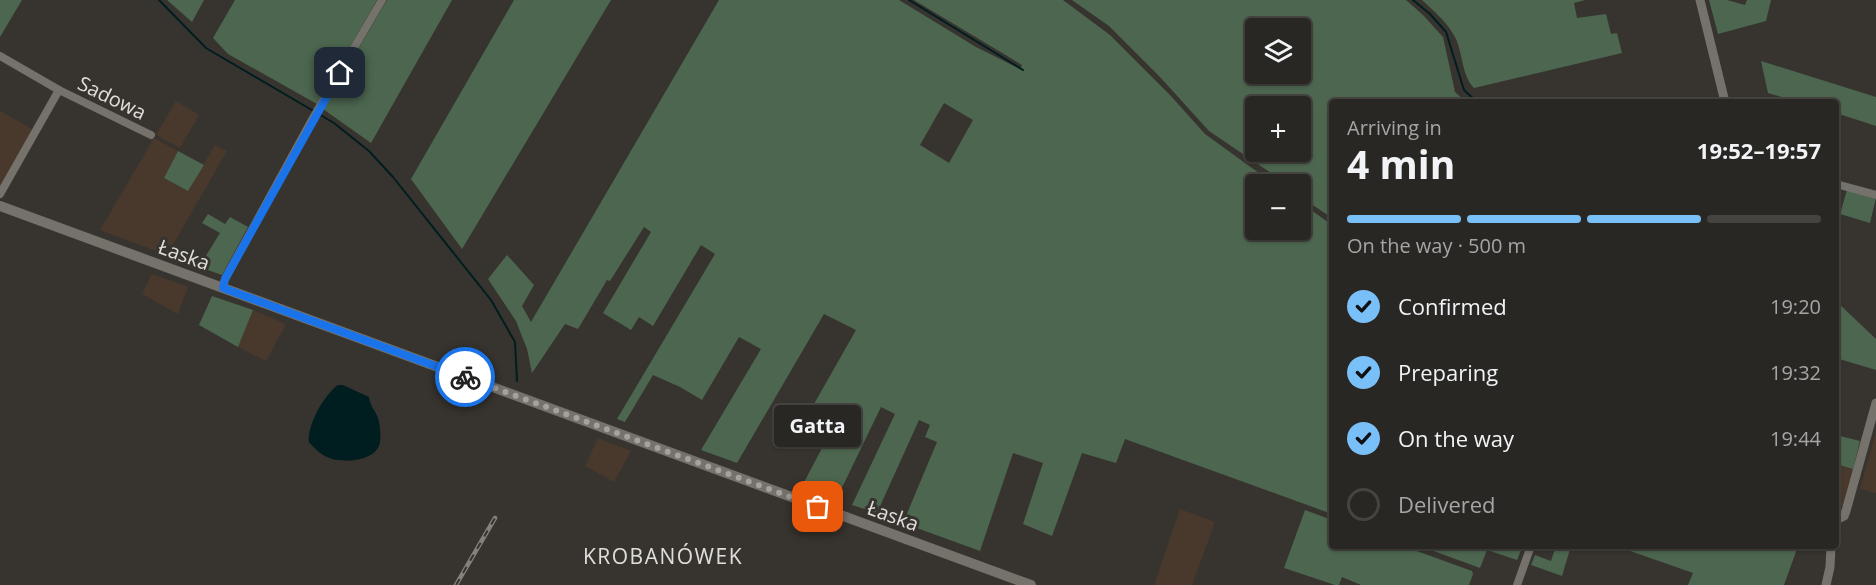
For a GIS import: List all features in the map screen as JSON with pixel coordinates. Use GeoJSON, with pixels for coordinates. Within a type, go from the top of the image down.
{"type":"FeatureCollection","features":[{"type":"Feature","properties":{"kind":"main road","name":"Łaska"},"geometry":{"type":"LineString","coordinates":[[0,206],[1031,585]]}},
{"type":"Feature","properties":{"kind":"street"},"geometry":{"type":"LineString","coordinates":[[223,288],[225,279],[318,110],[382,0]]}},
{"type":"Feature","properties":{"kind":"street"},"geometry":{"type":"LineString","coordinates":[[1700,0],[1724,99]]}},
{"type":"Feature","properties":{"kind":"street","name":"Sadowa"},"geometry":{"type":"LineString","coordinates":[[0,56],[59,90],[151,135]]}},
{"type":"Feature","properties":{"kind":"street","name":"Sadowa"},"geometry":{"type":"LineString","coordinates":[[0,194],[59,90]]}},
{"type":"Feature","properties":{"kind":"street"},"geometry":{"type":"LineString","coordinates":[[1839,185],[1876,195]]}},
{"type":"Feature","properties":{"kind":"street"},"geometry":{"type":"LineString","coordinates":[[1839,518],[1844,516],[1846,511],[1876,403]]}},
{"type":"Feature","properties":{"kind":"street"},"geometry":{"type":"LineString","coordinates":[[1517,585],[1530,549]]}},
{"type":"Feature","properties":{"kind":"street"},"geometry":{"type":"LineString","coordinates":[[1826,585],[1831,549]]}},
{"type":"Feature","properties":{"kind":"shaded area"},"geometry":{"type":"Polygon","coordinates":[[[176,101],[199,115],[180,148],[156,135],[176,101]]]}},
{"type":"Feature","properties":{"kind":"shaded area"},"geometry":{"type":"Polygon","coordinates":[[[0,111],[36,131],[0,193],[0,111]]]}},
{"type":"Feature","properties":{"kind":"shaded area"},"geometry":{"type":"Polygon","coordinates":[[[154,138],[178,151],[164,178],[188,191],[215,145],[227,151],[167,255],[100,230],[154,138]]]}},
{"type":"Feature","properties":{"kind":"shaded area"},"geometry":{"type":"Polygon","coordinates":[[[152,274],[188,287],[178,314],[142,294],[152,274]]]}},
{"type":"Feature","properties":{"kind":"shaded area"},"geometry":{"type":"Polygon","coordinates":[[[253,310],[286,324],[266,361],[238,347],[253,310]]]}},
{"type":"Feature","properties":{"kind":"shaded area"},"geometry":{"type":"Polygon","coordinates":[[[1876,432],[1876,493],[1860,489],[1876,432]]]}},
{"type":"Feature","properties":{"kind":"shaded area"},"geometry":{"type":"Polygon","coordinates":[[[598,438],[631,451],[614,482],[585,466],[598,438]]]}},
{"type":"Feature","properties":{"kind":"shaded area"},"geometry":{"type":"Polygon","coordinates":[[[1839,465],[1853,469],[1839,510],[1839,465]]]}},
{"type":"Feature","properties":{"kind":"shaded area"},"geometry":{"type":"Polygon","coordinates":[[[1180,509],[1215,522],[1192,585],[1154,585],[1180,509]]]}},
{"type":"Feature","properties":{"kind":"green space"},"geometry":{"type":"Polygon","coordinates":[[[0,0],[22,0],[0,37],[0,0]]]}},
{"type":"Feature","properties":{"kind":"green space"},"geometry":{"type":"Polygon","coordinates":[[[167,0],[204,0],[192,22],[167,0]]]}},
{"type":"Feature","properties":{"kind":"green space"},"geometry":{"type":"Polygon","coordinates":[[[235,0],[377,0],[317,104],[228,54],[213,38],[235,0]]]}},
{"type":"Feature","properties":{"kind":"green space"},"geometry":{"type":"Polygon","coordinates":[[[387,0],[452,0],[371,143],[323,109],[387,0]]]}},
{"type":"Feature","properties":{"kind":"green space"},"geometry":{"type":"Polygon","coordinates":[[[514,0],[611,0],[462,249],[411,179],[514,0]]]}},
{"type":"Feature","properties":{"kind":"green space"},"geometry":{"type":"Polygon","coordinates":[[[719,0],[899,0],[976,47],[1020,69],[1022,65],[914,0],[1063,0],[1110,35],[1205,134],[1260,174],[1245,174],[1245,240],[1311,240],[1311,210],[1329,223],[1329,513],[1125,439],[1116,463],[1082,453],[1052,536],[1023,524],[1043,463],[1013,453],[980,551],[903,523],[937,442],[925,437],[930,425],[919,420],[877,513],[852,505],[895,414],[881,407],[837,498],[816,490],[801,488],[831,431],[825,427],[828,421],[810,411],[856,330],[824,314],[737,463],[701,450],[761,349],[739,337],[702,400],[653,375],[625,422],[617,419],[715,254],[701,245],[653,326],[639,317],[631,330],[603,313],[651,232],[644,227],[610,281],[607,280],[578,329],[565,324],[532,373],[527,349],[516,321],[488,279],[507,255],[534,285],[522,306],[531,322],[719,0]],[[944,103],[920,145],[949,163],[973,120],[944,103]]]}},
{"type":"Feature","properties":{"kind":"green space"},"geometry":{"type":"Polygon","coordinates":[[[1072,0],[1406,0],[1443,37],[1455,92],[1463,99],[1329,99],[1329,216],[1311,204],[1311,174],[1272,174],[1255,162],[1311,162],[1311,96],[1245,96],[1245,155],[1209,131],[1109,26],[1072,0]]]}},
{"type":"Feature","properties":{"kind":"green space"},"geometry":{"type":"Polygon","coordinates":[[[1422,0],[1585,0],[1574,3],[1577,18],[1606,14],[1611,34],[1617,33],[1622,53],[1474,88],[1467,78],[1453,33],[1422,0]]]}},
{"type":"Feature","properties":{"kind":"green space"},"geometry":{"type":"Polygon","coordinates":[[[1709,0],[1727,0],[1745,5],[1747,0],[1771,0],[1766,21],[1718,34],[1709,0]]]}},
{"type":"Feature","properties":{"kind":"green space"},"geometry":{"type":"Polygon","coordinates":[[[1761,61],[1876,97],[1876,126],[1839,114],[1839,99],[1789,99],[1768,93],[1761,61]]]}},
{"type":"Feature","properties":{"kind":"green space"},"geometry":{"type":"Polygon","coordinates":[[[178,151],[204,165],[188,191],[164,178],[178,151]]]}},
{"type":"Feature","properties":{"kind":"green space"},"geometry":{"type":"Polygon","coordinates":[[[1847,190],[1876,198],[1870,223],[1840,214],[1847,190]]]}},
{"type":"Feature","properties":{"kind":"green space"},"geometry":{"type":"Polygon","coordinates":[[[208,214],[225,224],[230,217],[248,227],[222,275],[199,267],[220,233],[202,223],[208,214]]]}},
{"type":"Feature","properties":{"kind":"green space"},"geometry":{"type":"Polygon","coordinates":[[[212,296],[253,310],[238,347],[199,325],[212,296]]]}},
{"type":"Feature","properties":{"kind":"green space"},"geometry":{"type":"Polygon","coordinates":[[[1839,304],[1876,339],[1876,370],[1839,359],[1839,304]]]}},
{"type":"Feature","properties":{"kind":"green space"},"geometry":{"type":"Polygon","coordinates":[[[1839,436],[1860,441],[1853,469],[1839,465],[1839,436]]]}},
{"type":"Feature","properties":{"kind":"green space"},"geometry":{"type":"Polygon","coordinates":[[[1305,510],[1329,519],[1329,549],[1411,549],[1472,571],[1473,574],[1469,585],[1361,585],[1342,577],[1339,585],[1335,585],[1284,568],[1305,510]]]}},
{"type":"Feature","properties":{"kind":"green space"},"geometry":{"type":"Polygon","coordinates":[[[1428,549],[1521,550],[1517,560],[1487,550],[1480,568],[1428,549]]]}},
{"type":"Feature","properties":{"kind":"green space"},"geometry":{"type":"Polygon","coordinates":[[[1555,549],[1570,549],[1562,576],[1531,565],[1535,555],[1551,561],[1555,549]]]}},
{"type":"Feature","properties":{"kind":"green space"},"geometry":{"type":"Polygon","coordinates":[[[1625,549],[1797,549],[1784,585],[1688,585],[1693,573],[1625,549]]]}},
{"type":"Feature","properties":{"kind":"water"},"geometry":{"type":"Polygon","coordinates":[[[338,385],[343,385],[369,397],[378,418],[380,442],[377,449],[372,454],[358,460],[349,461],[327,457],[309,442],[311,427],[318,411],[327,396],[338,385]]]}},
{"type":"Feature","properties":{"kind":"waterway"},"geometry":{"type":"LineString","coordinates":[[159,0],[206,48],[334,123],[369,151],[393,177],[491,300],[515,342],[517,381]]}},
{"type":"Feature","properties":{"kind":"waterway"},"geometry":{"type":"LineString","coordinates":[[909,0],[1023,70]]}},
{"type":"Feature","properties":{"kind":"waterway"},"geometry":{"type":"LineString","coordinates":[[1413,0],[1446,32],[1464,90],[1474,99]]}},
{"type":"Feature","properties":{"kind":"railway"},"geometry":{"type":"LineString","coordinates":[[456,585],[495,518]]}},
{"type":"Feature","properties":{"kind":"way so far"},"geometry":{"type":"LineString","coordinates":[[465,377],[818,507]]}},
{"type":"Feature","properties":{"kind":"place","name":"Gatta"},"geometry":{"type":"Point","coordinates":[818,507]}},
{"type":"Feature","properties":{"kind":"district","name":"KROBANÓWEK"},"geometry":{"type":"Point","coordinates":[663,557]}},
{"type":"Feature","properties":{"kind":"route"},"geometry":{"type":"LineString","coordinates":[[340,73],[225,279],[223,288],[465,377]]}}]}
